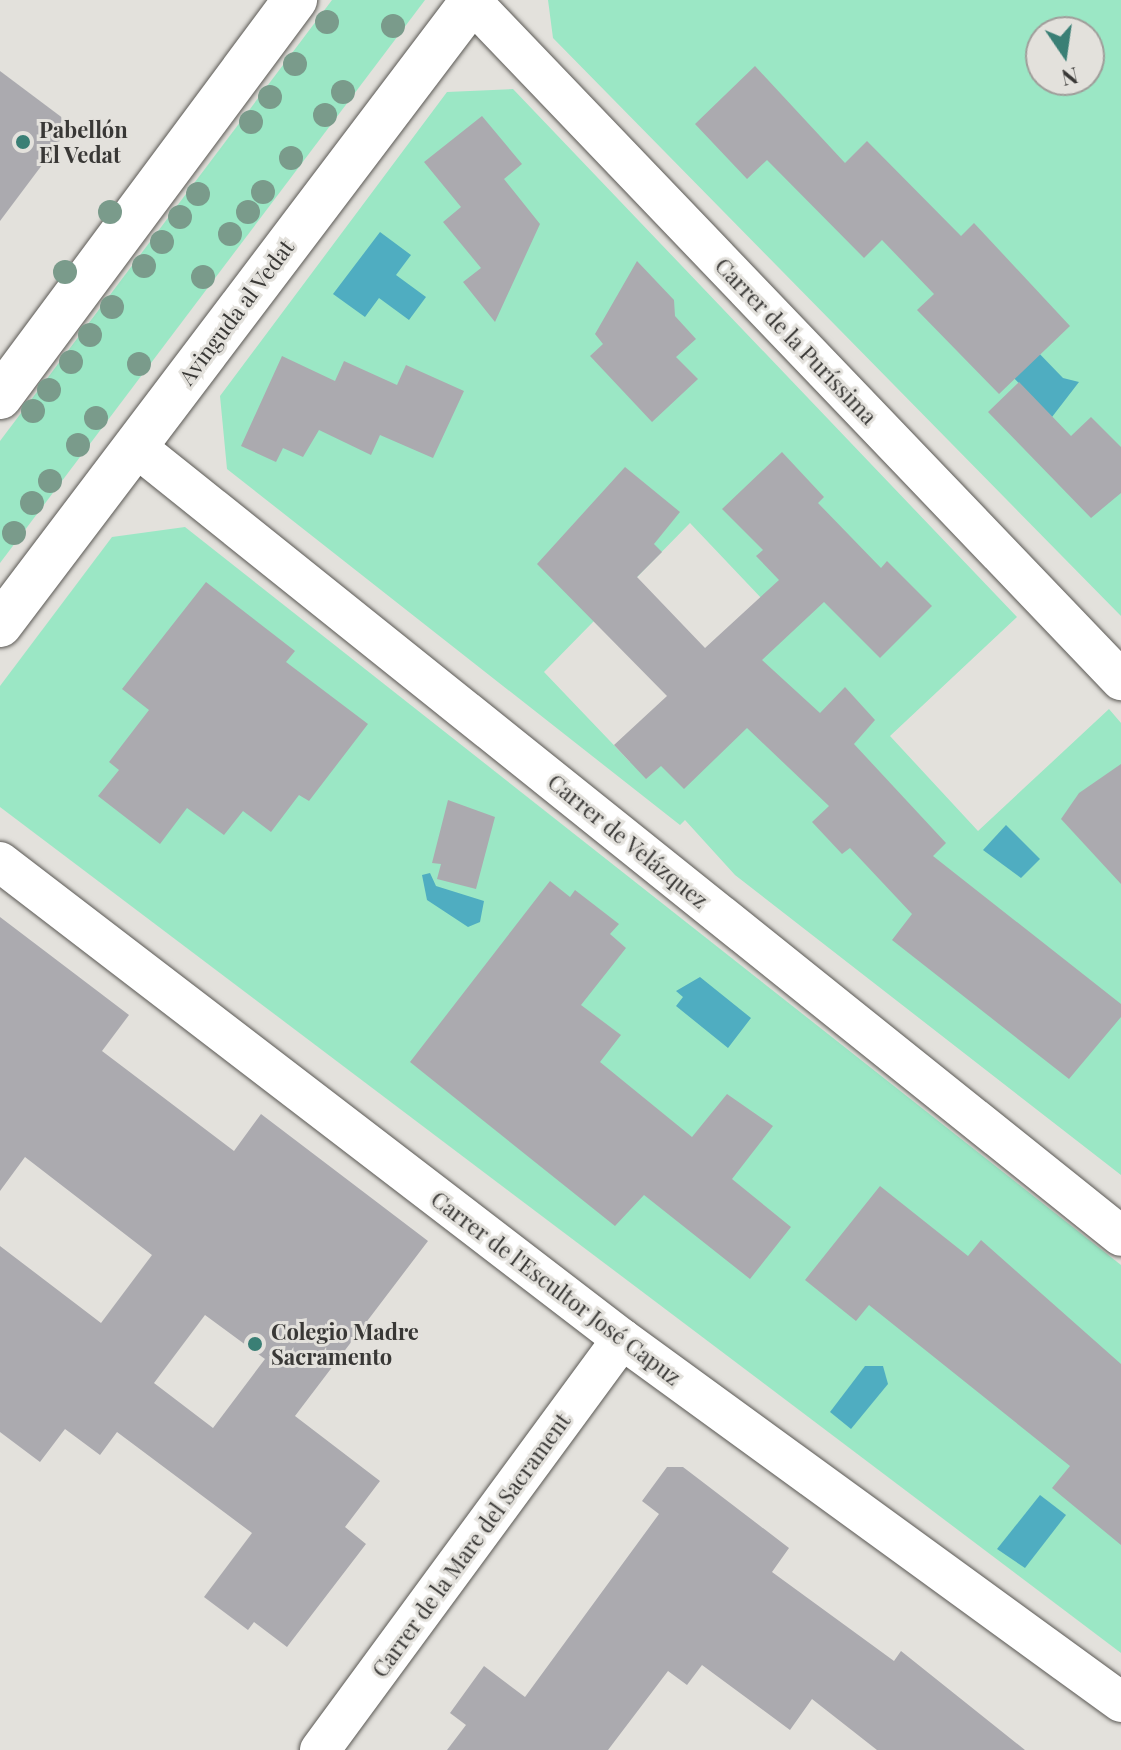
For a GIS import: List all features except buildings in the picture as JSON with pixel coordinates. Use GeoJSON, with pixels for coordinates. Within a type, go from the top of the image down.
{"type":"FeatureCollection","features":[{"type":"Feature","properties":{"kind":"street"},"geometry":{"type":"LineString","coordinates":[[0,397],[295,0]]}},
{"type":"Feature","properties":{"kind":"street","name":"Avinguda al Vedat"},"geometry":{"type":"LineString","coordinates":[[0,625],[473,1]]}},
{"type":"Feature","properties":{"kind":"street","name":"Carrer de la Puríssima"},"geometry":{"type":"LineString","coordinates":[[473,1],[1121,680]]}},
{"type":"Feature","properties":{"kind":"street","name":"Carrer de Velázquez"},"geometry":{"type":"LineString","coordinates":[[135,446],[1121,1236]]}},
{"type":"Feature","properties":{"kind":"street","name":"Carrer de l'Escultor José Capuz"},"geometry":{"type":"LineString","coordinates":[[0,862],[622,1339],[1121,1702]]}},
{"type":"Feature","properties":{"kind":"street","name":"Carrer de la Mare del Sacrament"},"geometry":{"type":"LineString","coordinates":[[320,1750],[622,1339]]}},
{"type":"Feature","properties":{"kind":"green space"},"geometry":{"type":"Polygon","coordinates":[[[332,0],[425,0],[0,563],[0,441],[332,0]]]}},
{"type":"Feature","properties":{"kind":"green space"},"geometry":{"type":"Polygon","coordinates":[[[548,0],[1121,0],[1121,616],[553,38],[548,0]]]}},
{"type":"Feature","properties":{"kind":"green space"},"geometry":{"type":"Polygon","coordinates":[[[513,89],[1017,617],[890,736],[978,831],[1109,709],[1121,723],[1121,1175],[735,875],[685,820],[680,825],[227,469],[220,396],[447,92],[513,89]],[[690,523],[544,672],[630,762],[783,621],[690,523]]]}},
{"type":"Feature","properties":{"kind":"green space"},"geometry":{"type":"Polygon","coordinates":[[[185,527],[1121,1265],[1121,1653],[0,807],[0,686],[112,537],[185,527]]]}},
{"type":"Feature","properties":{"kind":"water"},"geometry":{"type":"Polygon","coordinates":[[[380,232],[411,255],[396,275],[426,297],[409,320],[379,298],[365,317],[333,294],[380,232]]]}},
{"type":"Feature","properties":{"kind":"water"},"geometry":{"type":"Polygon","coordinates":[[[1032,346],[1063,378],[1079,382],[1052,417],[1007,371],[1032,346]]]}},
{"type":"Feature","properties":{"kind":"water"},"geometry":{"type":"Polygon","coordinates":[[[1006,825],[1040,859],[1021,878],[983,850],[1006,825]]]}},
{"type":"Feature","properties":{"kind":"water"},"geometry":{"type":"Polygon","coordinates":[[[430,873],[436,886],[484,901],[480,922],[468,927],[427,900],[422,875],[430,873]]]}},
{"type":"Feature","properties":{"kind":"water"},"geometry":{"type":"Polygon","coordinates":[[[700,977],[751,1018],[728,1048],[676,1006],[683,997],[676,991],[700,977]]]}},
{"type":"Feature","properties":{"kind":"water"},"geometry":{"type":"Polygon","coordinates":[[[865,1366],[883,1366],[888,1384],[851,1429],[830,1412],[865,1366]]]}},
{"type":"Feature","properties":{"kind":"water"},"geometry":{"type":"Polygon","coordinates":[[[1040,1495],[1066,1515],[1025,1568],[997,1549],[1040,1495]]]}},
{"type":"Feature","properties":{"kind":"place","name":"Pabellón El Vedat"},"geometry":{"type":"Point","coordinates":[23,142]}},
{"type":"Feature","properties":{"kind":"place","name":"Colegio Madre Sacramento"},"geometry":{"type":"Point","coordinates":[255,1344]}}]}
